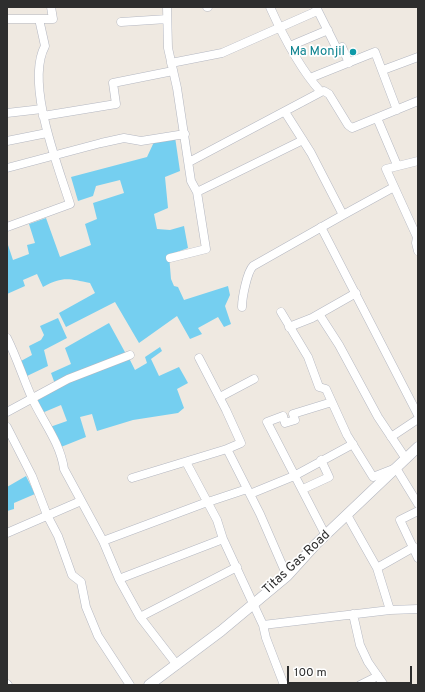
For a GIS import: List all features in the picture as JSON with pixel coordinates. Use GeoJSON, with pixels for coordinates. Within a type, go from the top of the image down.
{"type":"FeatureCollection","features":[{"type":"Feature","properties":{"kind":"street"},"geometry":{"type":"LineString","coordinates":[[7,19],[53,19],[51,7]]}},
{"type":"Feature","properties":{"kind":"street"},"geometry":{"type":"LineString","coordinates":[[167,7],[168,48],[185,134],[191,181],[197,192],[206,249],[170,258]]}},
{"type":"Feature","properties":{"kind":"street"},"geometry":{"type":"LineString","coordinates":[[270,7],[290,46],[310,78],[321,92]]}},
{"type":"Feature","properties":{"kind":"street"},"geometry":{"type":"LineString","coordinates":[[7,113],[43,113],[116,104],[113,83],[222,53],[280,28],[316,9],[337,49],[342,47],[349,63]]}},
{"type":"Feature","properties":{"kind":"street"},"geometry":{"type":"LineString","coordinates":[[7,227],[70,204],[47,133],[43,113],[39,72],[40,54],[45,46],[39,19]]}},
{"type":"Feature","properties":{"kind":"street"},"geometry":{"type":"LineString","coordinates":[[121,22],[167,19]]}},
{"type":"Feature","properties":{"kind":"street"},"geometry":{"type":"LineString","coordinates":[[290,46],[328,30]]}},
{"type":"Feature","properties":{"kind":"street"},"geometry":{"type":"LineString","coordinates":[[310,78],[375,52],[397,110]]}},
{"type":"Feature","properties":{"kind":"street"},"geometry":{"type":"LineString","coordinates":[[383,70],[418,57]]}},
{"type":"Feature","properties":{"kind":"street"},"geometry":{"type":"LineString","coordinates":[[189,162],[324,91],[330,94],[348,125],[352,128],[418,101]]}},
{"type":"Feature","properties":{"kind":"street"},"geometry":{"type":"LineString","coordinates":[[285,112],[303,140],[343,215]]}},
{"type":"Feature","properties":{"kind":"street"},"geometry":{"type":"LineString","coordinates":[[377,118],[397,165]]}},
{"type":"Feature","properties":{"kind":"street"},"geometry":{"type":"LineString","coordinates":[[7,141],[47,133]]}},
{"type":"Feature","properties":{"kind":"street"},"geometry":{"type":"LineString","coordinates":[[7,168],[124,138],[141,141],[185,134]]}},
{"type":"Feature","properties":{"kind":"street"},"geometry":{"type":"LineString","coordinates":[[197,192],[303,140]]}},
{"type":"Feature","properties":{"kind":"street"},"geometry":{"type":"LineString","coordinates":[[418,161],[397,165],[386,169],[418,237],[416,243],[418,251]]}},
{"type":"Feature","properties":{"kind":"street"},"geometry":{"type":"LineString","coordinates":[[242,307],[242,301],[250,268],[394,187]]}},
{"type":"Feature","properties":{"kind":"street"},"geometry":{"type":"LineString","coordinates":[[321,227],[418,415]]}},
{"type":"Feature","properties":{"kind":"street"},"geometry":{"type":"LineString","coordinates":[[289,327],[319,314],[356,293]]}},
{"type":"Feature","properties":{"kind":"street"},"geometry":{"type":"LineString","coordinates":[[281,312],[308,357],[319,387],[326,389],[353,444],[373,477],[396,468],[418,504]]}},
{"type":"Feature","properties":{"kind":"street"},"geometry":{"type":"LineString","coordinates":[[319,314],[339,345],[378,417],[406,459]]}},
{"type":"Feature","properties":{"kind":"street"},"geometry":{"type":"LineString","coordinates":[[7,338],[15,353],[32,399],[57,444],[62,456],[64,469],[103,541],[119,579],[140,617],[177,665]]}},
{"type":"Feature","properties":{"kind":"street"},"geometry":{"type":"LineString","coordinates":[[7,412],[68,379],[130,355]]}},
{"type":"Feature","properties":{"kind":"street"},"geometry":{"type":"LineString","coordinates":[[132,478],[186,462],[241,443],[220,397],[199,358]]}},
{"type":"Feature","properties":{"kind":"street"},"geometry":{"type":"LineString","coordinates":[[220,397],[254,379]]}},
{"type":"Feature","properties":{"kind":"street"},"geometry":{"type":"LineString","coordinates":[[326,536],[267,422],[283,416],[285,423],[295,420],[293,414],[332,402]]}},
{"type":"Feature","properties":{"kind":"street"},"geometry":{"type":"LineString","coordinates":[[391,437],[418,419]]}},
{"type":"Feature","properties":{"kind":"street"},"geometry":{"type":"LineString","coordinates":[[7,428],[32,476],[47,515],[58,536],[72,575],[81,582],[86,607],[98,636],[130,685]]}},
{"type":"Feature","properties":{"kind":"street"},"geometry":{"type":"LineString","coordinates":[[103,541],[208,502],[249,491],[294,476],[353,444]]}},
{"type":"Feature","properties":{"kind":"street","name":"Titas Gas Road"},"geometry":{"type":"LineString","coordinates":[[149,685],[221,631],[287,576],[347,515],[418,447]]}},
{"type":"Feature","properties":{"kind":"street"},"geometry":{"type":"LineString","coordinates":[[227,448],[249,491],[287,576]]}},
{"type":"Feature","properties":{"kind":"street"},"geometry":{"type":"LineString","coordinates":[[303,489],[329,477],[321,460]]}},
{"type":"Feature","properties":{"kind":"street"},"geometry":{"type":"LineString","coordinates":[[186,462],[208,502],[223,539],[254,602],[284,685]]}},
{"type":"Feature","properties":{"kind":"street"},"geometry":{"type":"LineString","coordinates":[[7,533],[81,501]]}},
{"type":"Feature","properties":{"kind":"street"},"geometry":{"type":"LineString","coordinates":[[418,511],[400,520],[418,558]]}},
{"type":"Feature","properties":{"kind":"street"},"geometry":{"type":"LineString","coordinates":[[347,515],[377,568],[390,610]]}},
{"type":"Feature","properties":{"kind":"street"},"geometry":{"type":"LineString","coordinates":[[119,579],[223,539]]}},
{"type":"Feature","properties":{"kind":"street"},"geometry":{"type":"LineString","coordinates":[[377,568],[414,547]]}},
{"type":"Feature","properties":{"kind":"street"},"geometry":{"type":"LineString","coordinates":[[140,617],[236,567]]}},
{"type":"Feature","properties":{"kind":"street"},"geometry":{"type":"LineString","coordinates":[[263,625],[390,610],[418,610]]}},
{"type":"Feature","properties":{"kind":"street"},"geometry":{"type":"LineString","coordinates":[[353,614],[360,645],[368,662],[384,685]]}},
{"type":"Feature","properties":{"kind":"street"},"geometry":{"type":"LineString","coordinates":[[360,685],[378,676]]}},
{"type":"Feature","properties":{"kind":"water"},"geometry":{"type":"Polygon","coordinates":[[[175,137],[180,171],[165,177],[168,208],[154,214],[157,229],[170,230],[184,226],[188,248],[169,255],[171,279],[174,286],[178,287],[184,300],[228,286],[230,295],[225,306],[231,324],[224,327],[218,317],[198,328],[202,334],[190,339],[177,316],[139,343],[115,302],[66,327],[59,313],[95,293],[90,283],[66,279],[56,281],[43,287],[37,274],[23,280],[25,286],[7,294],[7,242],[13,260],[29,254],[27,245],[35,243],[29,224],[46,218],[60,257],[91,245],[85,224],[97,219],[93,203],[124,193],[120,180],[96,186],[93,196],[78,201],[71,177],[147,157],[154,142],[175,137]]]}},
{"type":"Feature","properties":{"kind":"water"},"geometry":{"type":"Polygon","coordinates":[[[58,318],[67,338],[44,350],[48,366],[27,376],[21,361],[32,355],[29,346],[41,340],[44,335],[40,326],[58,318]]]}},
{"type":"Feature","properties":{"kind":"water"},"geometry":{"type":"Polygon","coordinates":[[[109,323],[126,354],[55,384],[51,373],[71,364],[65,348],[109,323]]]}},
{"type":"Feature","properties":{"kind":"water"},"geometry":{"type":"Polygon","coordinates":[[[160,347],[162,351],[151,359],[159,376],[179,367],[188,383],[177,389],[184,408],[178,413],[133,420],[97,431],[92,414],[80,417],[86,437],[61,447],[50,427],[67,421],[61,405],[42,413],[35,400],[65,383],[129,358],[135,370],[147,363],[145,357],[160,347]]]}},
{"type":"Feature","properties":{"kind":"water"},"geometry":{"type":"Polygon","coordinates":[[[26,476],[35,494],[14,503],[14,509],[7,511],[7,487],[26,476]]]}},
{"type":"Feature","properties":{"kind":"place","name":"Ma Monjil"},"geometry":{"type":"Point","coordinates":[353,52]}}]}
